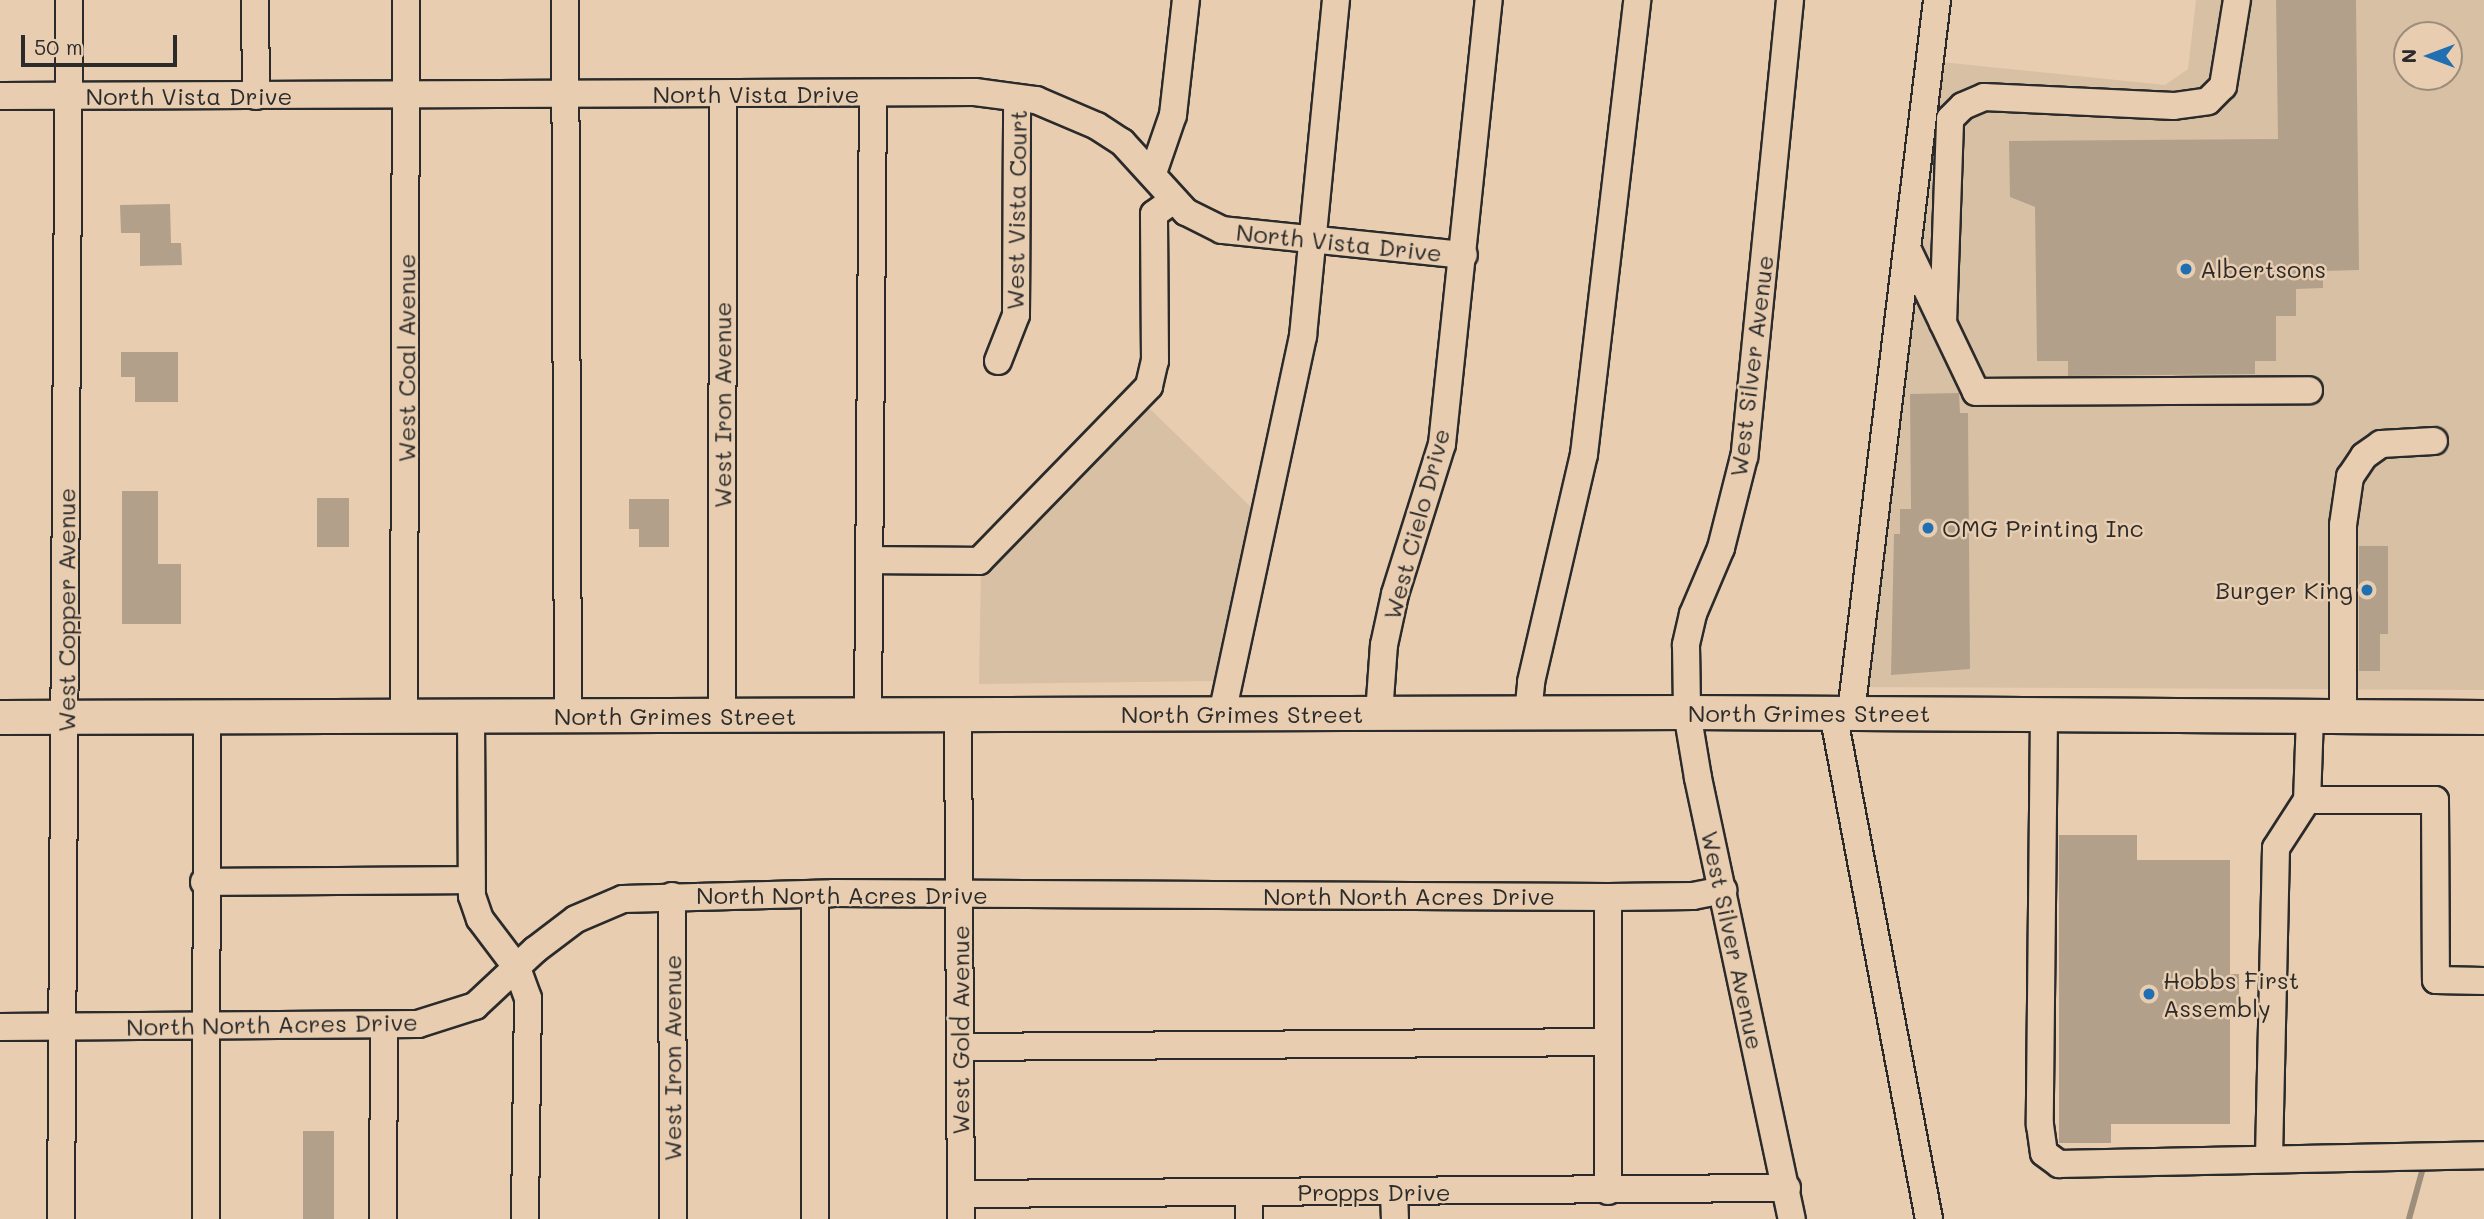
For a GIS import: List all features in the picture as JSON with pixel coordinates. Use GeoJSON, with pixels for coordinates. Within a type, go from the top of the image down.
{"type":"FeatureCollection","features":[{"type":"Feature","properties":{"kind":"main road","name":"North Grimes Street"},"geometry":{"type":"LineString","coordinates":[[0,717],[1687,712],[2484,717]]}},
{"type":"Feature","properties":{"kind":"street","name":"West Copper Avenue"},"geometry":{"type":"LineString","coordinates":[[61,1219],[69,0]]}},
{"type":"Feature","properties":{"kind":"street"},"geometry":{"type":"LineString","coordinates":[[255,0],[256,96]]}},
{"type":"Feature","properties":{"kind":"street","name":"West Coal Avenue"},"geometry":{"type":"LineString","coordinates":[[404,717],[406,0]]}},
{"type":"Feature","properties":{"kind":"street"},"geometry":{"type":"LineString","coordinates":[[565,0],[568,716]]}},
{"type":"Feature","properties":{"kind":"street"},"geometry":{"type":"LineString","coordinates":[[1153,173],[1173,115],[1186,0]]}},
{"type":"Feature","properties":{"kind":"street"},"geometry":{"type":"LineString","coordinates":[[1222,714],[1303,336],[1336,0]]}},
{"type":"Feature","properties":{"kind":"street","name":"West Cielo Drive"},"geometry":{"type":"LineString","coordinates":[[1380,714],[1384,645],[1395,594],[1442,444],[1489,0]]}},
{"type":"Feature","properties":{"kind":"street"},"geometry":{"type":"LineString","coordinates":[[1528,713],[1584,454],[1637,0]]}},
{"type":"Feature","properties":{"kind":"street","name":"West Silver Avenue"},"geometry":{"type":"LineString","coordinates":[[1790,0],[1744,457],[1721,548],[1691,624],[1686,645],[1687,712],[1793,1219]]}},
{"type":"Feature","properties":{"kind":"street"},"geometry":{"type":"LineString","coordinates":[[1929,1219],[1842,713],[1909,251],[1937,0]]}},
{"type":"Feature","properties":{"kind":"street"},"geometry":{"type":"LineString","coordinates":[[1943,323],[1950,119],[1963,106],[1984,97],[2174,106],[2208,101],[2223,86],[2237,0]]}},
{"type":"Feature","properties":{"kind":"street","name":"North Vista Drive"},"geometry":{"type":"LineString","coordinates":[[0,96],[975,92],[1036,100],[1097,126],[1122,142],[1186,212],[1223,230],[1311,242],[1464,255]]}},
{"type":"Feature","properties":{"kind":"street"},"geometry":{"type":"LineString","coordinates":[[868,715],[872,560],[873,93]]}},
{"type":"Feature","properties":{"kind":"street","name":"West Iron Avenue"},"geometry":{"type":"LineString","coordinates":[[722,715],[723,94]]}},
{"type":"Feature","properties":{"kind":"street","name":"West Vista Court"},"geometry":{"type":"LineString","coordinates":[[998,361],[1016,315],[1017,98]]}},
{"type":"Feature","properties":{"kind":"street"},"geometry":{"type":"LineString","coordinates":[[872,560],[978,561],[1149,386],[1156,361],[1154,214],[1173,200]]}},
{"type":"Feature","properties":{"kind":"street"},"geometry":{"type":"LineString","coordinates":[[1909,251],[1976,392],[2309,390]]}},
{"type":"Feature","properties":{"kind":"street"},"geometry":{"type":"LineString","coordinates":[[2343,716],[2343,525],[2350,477],[2364,456],[2381,444],[2434,441]]}},
{"type":"Feature","properties":{"kind":"street"},"geometry":{"type":"LineString","coordinates":[[2044,714],[2040,1111],[2044,1153],[2059,1164],[2269,1157],[2484,1155]]}},
{"type":"Feature","properties":{"kind":"street","name":"West Gold Avenue"},"geometry":{"type":"LineString","coordinates":[[958,715],[961,1206]]}},
{"type":"Feature","properties":{"kind":"street"},"geometry":{"type":"LineString","coordinates":[[206,1219],[204,882],[207,716]]}},
{"type":"Feature","properties":{"kind":"street"},"geometry":{"type":"LineString","coordinates":[[471,716],[471,880],[480,919],[517,968],[528,998],[525,1219]]}},
{"type":"Feature","properties":{"kind":"street"},"geometry":{"type":"LineString","coordinates":[[2269,1157],[2276,848],[2307,800],[2310,716]]}},
{"type":"Feature","properties":{"kind":"street"},"geometry":{"type":"LineString","coordinates":[[2307,800],[2435,800],[2436,980],[2484,981]]}},
{"type":"Feature","properties":{"kind":"street"},"geometry":{"type":"LineString","coordinates":[[204,882],[471,880]]}},
{"type":"Feature","properties":{"kind":"street","name":"North North Acres Drive"},"geometry":{"type":"LineString","coordinates":[[0,1027],[384,1027],[447,1018],[475,1006],[535,950],[599,906],[623,899],[815,894],[1608,897],[1693,896],[1723,890]]}},
{"type":"Feature","properties":{"kind":"street"},"geometry":{"type":"LineString","coordinates":[[815,894],[815,1219]]}},
{"type":"Feature","properties":{"kind":"street","name":"West Iron Avenue"},"geometry":{"type":"LineString","coordinates":[[672,897],[673,1219]]}},
{"type":"Feature","properties":{"kind":"street"},"geometry":{"type":"LineString","coordinates":[[1608,897],[1608,1191]]}},
{"type":"Feature","properties":{"kind":"street"},"geometry":{"type":"LineString","coordinates":[[383,1219],[384,1027]]}},
{"type":"Feature","properties":{"kind":"street"},"geometry":{"type":"LineString","coordinates":[[960,1047],[1608,1042]]}},
{"type":"Feature","properties":{"kind":"street","name":"Propps Drive"},"geometry":{"type":"LineString","coordinates":[[961,1206],[1249,1206],[1394,1192],[1787,1188]]}},
{"type":"Feature","properties":{"kind":"street"},"geometry":{"type":"LineString","coordinates":[[1394,1192],[1395,1219]]}},
{"type":"Feature","properties":{"kind":"shaded area"},"geometry":{"type":"Polygon","coordinates":[[[2196,0],[2484,0],[2484,690],[1854,687],[1931,61],[2165,85],[2188,69],[2196,0]]]}},
{"type":"Feature","properties":{"kind":"shaded area"},"geometry":{"type":"Polygon","coordinates":[[[1146,405],[1254,510],[1218,681],[979,684],[981,571],[1146,405]]]}},
{"type":"Feature","properties":{"kind":"building"},"geometry":{"type":"Polygon","coordinates":[[[2276,0],[2356,0],[2359,270],[2323,271],[2323,288],[2296,289],[2296,316],[2276,316],[2276,361],[2255,361],[2255,374],[2068,376],[2068,361],[2037,361],[2035,207],[2010,197],[2009,141],[2278,139],[2276,0]]]}},
{"type":"Feature","properties":{"kind":"building"},"geometry":{"type":"Polygon","coordinates":[[[170,204],[171,243],[181,243],[182,265],[140,266],[140,233],[121,233],[120,205],[170,204]]]}},
{"type":"Feature","properties":{"kind":"building"},"geometry":{"type":"Polygon","coordinates":[[[121,352],[178,352],[178,402],[135,402],[135,377],[121,377],[121,352]]]}},
{"type":"Feature","properties":{"kind":"building"},"geometry":{"type":"Polygon","coordinates":[[[1959,393],[1960,413],[1968,413],[1970,669],[1891,675],[1894,534],[1900,534],[1900,509],[1911,509],[1910,394],[1959,393]]]}},
{"type":"Feature","properties":{"kind":"building"},"geometry":{"type":"Polygon","coordinates":[[[122,491],[158,491],[158,564],[181,564],[181,624],[122,624],[122,491]]]}},
{"type":"Feature","properties":{"kind":"building"},"geometry":{"type":"Polygon","coordinates":[[[317,498],[349,498],[349,547],[317,547],[317,498]]]}},
{"type":"Feature","properties":{"kind":"building"},"geometry":{"type":"Polygon","coordinates":[[[629,499],[669,499],[669,547],[639,547],[639,529],[629,529],[629,499]]]}},
{"type":"Feature","properties":{"kind":"building","name":"Burger King"},"geometry":{"type":"Polygon","coordinates":[[[2359,546],[2388,546],[2388,634],[2380,634],[2380,671],[2359,671],[2359,546]]]}},
{"type":"Feature","properties":{"kind":"building","name":"Hobbs First Assembly"},"geometry":{"type":"Polygon","coordinates":[[[2059,835],[2137,835],[2137,860],[2230,860],[2230,974],[2239,974],[2239,1014],[2230,1014],[2230,1124],[2111,1124],[2111,1143],[2059,1143],[2059,835]]]}},
{"type":"Feature","properties":{"kind":"building"},"geometry":{"type":"Polygon","coordinates":[[[303,1131],[334,1131],[334,1219],[303,1219],[303,1131]]]}},
{"type":"Feature","properties":{"kind":"waterway"},"geometry":{"type":"LineString","coordinates":[[2409,1219],[2424,1164]]}},
{"type":"Feature","properties":{"kind":"place","name":"Albertsons"},"geometry":{"type":"Point","coordinates":[2186,269]}},
{"type":"Feature","properties":{"kind":"place","name":"OMG Printing Inc"},"geometry":{"type":"Point","coordinates":[1928,528]}},
{"type":"Feature","properties":{"kind":"place","name":"Burger King"},"geometry":{"type":"Point","coordinates":[2367,590]}},
{"type":"Feature","properties":{"kind":"place","name":"Hobbs First Assembly"},"geometry":{"type":"Point","coordinates":[2149,994]}}]}
